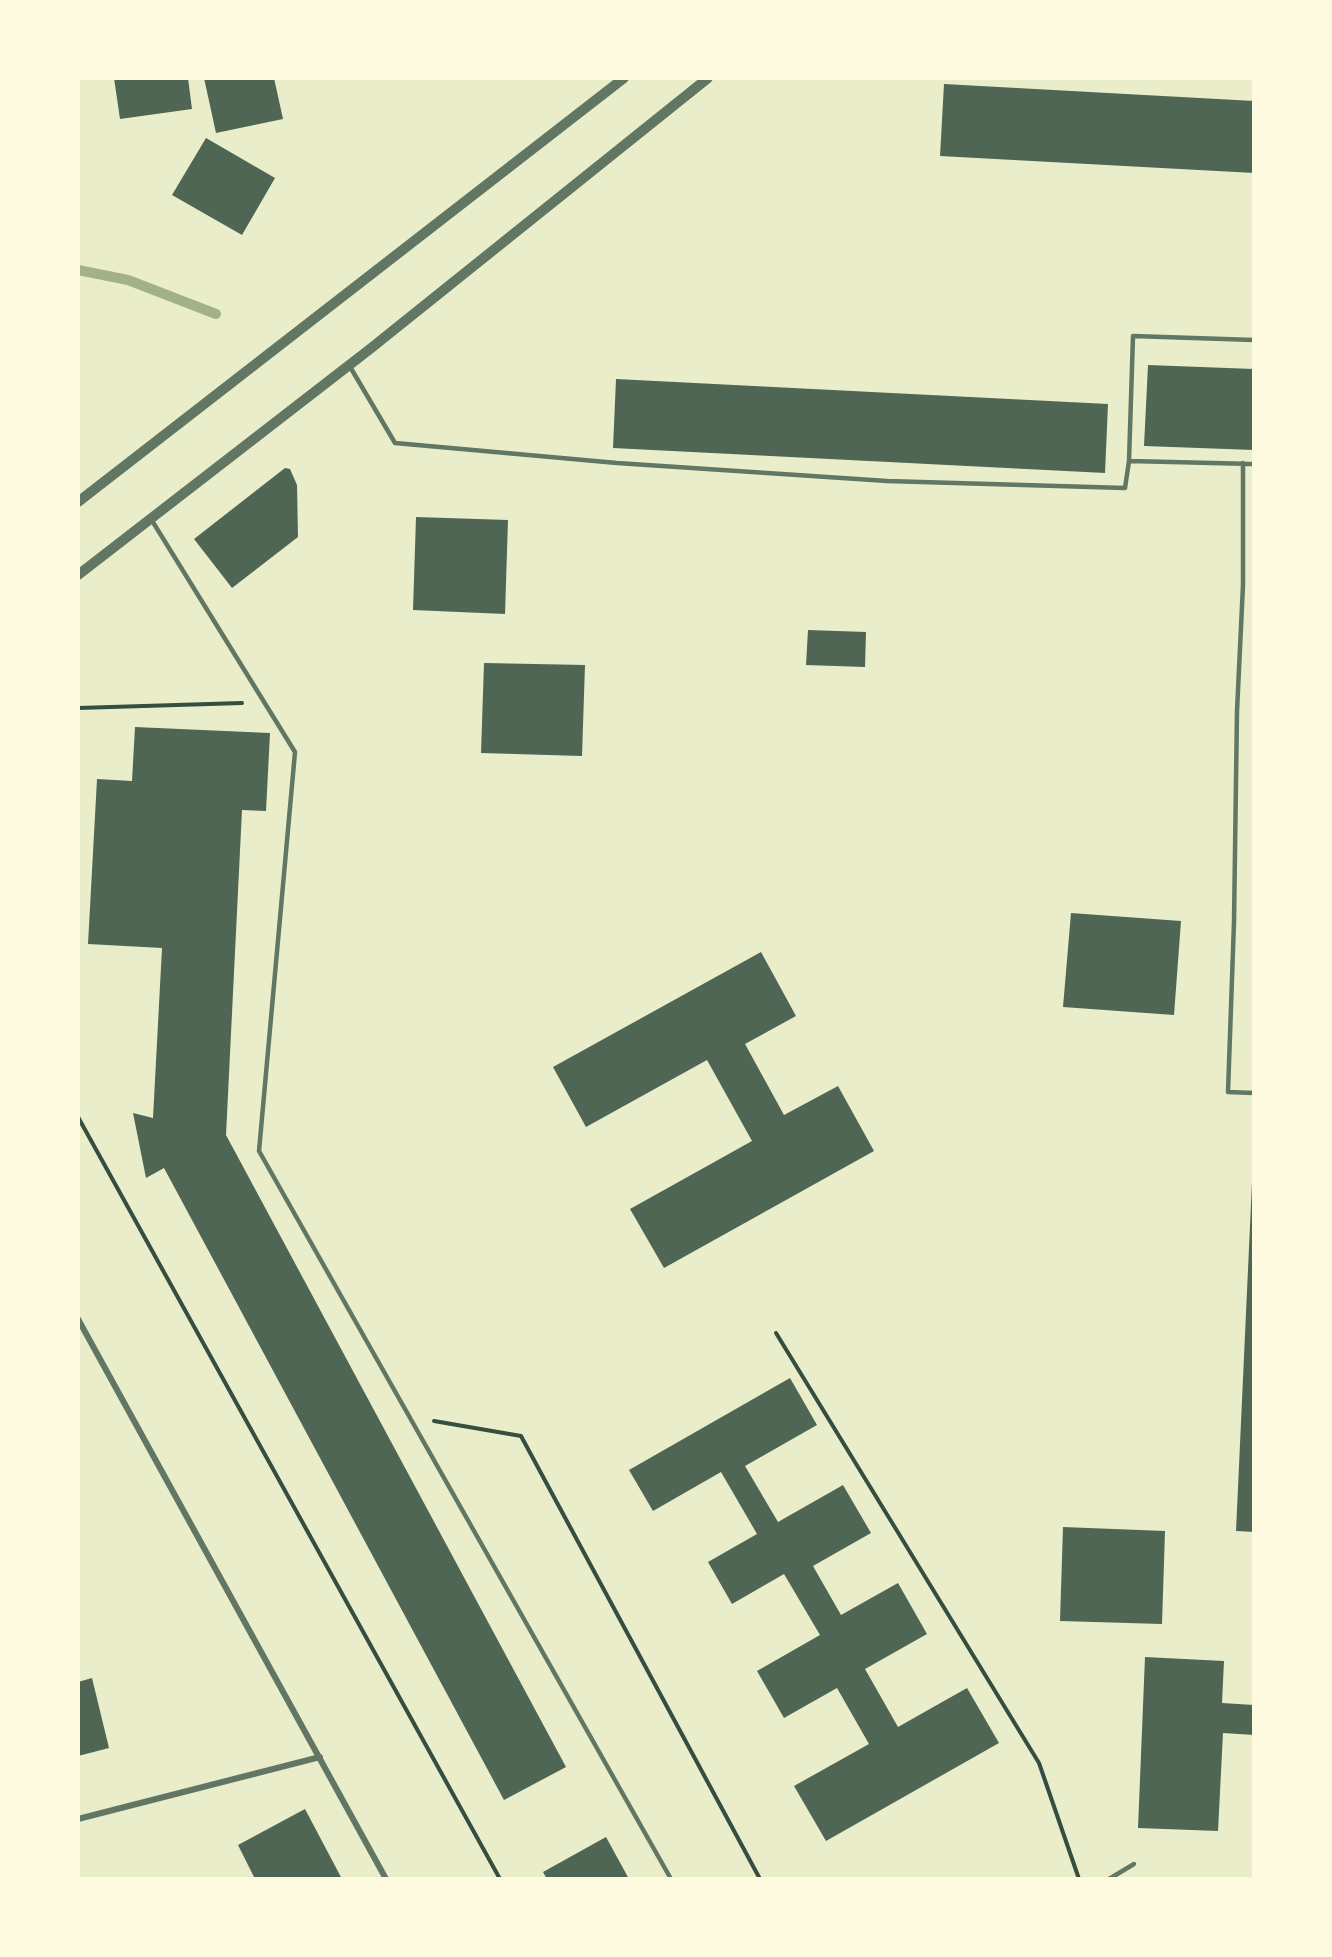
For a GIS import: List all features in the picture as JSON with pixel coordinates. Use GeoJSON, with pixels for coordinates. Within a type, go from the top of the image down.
{"type":"FeatureCollection","features":[{"type":"Feature","properties":{"kind":"street"},"geometry":{"type":"LineString","coordinates":[[78,502],[624,78]]}},
{"type":"Feature","properties":{"kind":"street"},"geometry":{"type":"LineString","coordinates":[[78,575],[349,365],[708,78]]}},
{"type":"Feature","properties":{"kind":"street"},"geometry":{"type":"LineString","coordinates":[[78,1319],[386,1879]]}},
{"type":"Feature","properties":{"kind":"street"},"geometry":{"type":"LineString","coordinates":[[78,1819],[320,1757]]}},
{"type":"Feature","properties":{"kind":"lane"},"geometry":{"type":"LineString","coordinates":[[349,365],[395,443],[616,463],[887,481],[1125,488],[1129,461],[1133,336],[1254,340]]}},
{"type":"Feature","properties":{"kind":"lane"},"geometry":{"type":"LineString","coordinates":[[1129,461],[1254,464]]}},
{"type":"Feature","properties":{"kind":"lane"},"geometry":{"type":"LineString","coordinates":[[1243,463],[1243,585],[1237,711],[1234,922],[1228,1092],[1254,1093]]}},
{"type":"Feature","properties":{"kind":"lane"},"geometry":{"type":"LineString","coordinates":[[150,519],[295,752],[258,1151],[671,1879]]}},
{"type":"Feature","properties":{"kind":"lane"},"geometry":{"type":"LineString","coordinates":[[1109,1879],[1134,1864]]}},
{"type":"Feature","properties":{"kind":"path"},"geometry":{"type":"LineString","coordinates":[[78,708],[264,702]]}},
{"type":"Feature","properties":{"kind":"path"},"geometry":{"type":"LineString","coordinates":[[78,1117],[500,1879]]}},
{"type":"Feature","properties":{"kind":"path"},"geometry":{"type":"LineString","coordinates":[[776,1333],[1039,1763],[1079,1879]]}},
{"type":"Feature","properties":{"kind":"path"},"geometry":{"type":"LineString","coordinates":[[410,1417],[521,1436],[760,1879]]}},
{"type":"Feature","properties":{"kind":"building"},"geometry":{"type":"Polygon","coordinates":[[[114,78],[188,78],[192,109],[120,119],[114,78]]]}},
{"type":"Feature","properties":{"kind":"building"},"geometry":{"type":"Polygon","coordinates":[[[204,78],[274,78],[283,119],[216,133],[204,78]]]}},
{"type":"Feature","properties":{"kind":"building"},"geometry":{"type":"Polygon","coordinates":[[[944,84],[1254,101],[1254,173],[940,156],[944,84]]]}},
{"type":"Feature","properties":{"kind":"building"},"geometry":{"type":"Polygon","coordinates":[[[206,138],[275,178],[242,235],[172,195],[206,138]]]}},
{"type":"Feature","properties":{"kind":"building"},"geometry":{"type":"Polygon","coordinates":[[[1148,365],[1254,369],[1254,450],[1144,446],[1148,365]]]}},
{"type":"Feature","properties":{"kind":"building"},"geometry":{"type":"Polygon","coordinates":[[[616,379],[1108,404],[1105,473],[613,448],[616,379]]]}},
{"type":"Feature","properties":{"kind":"building"},"geometry":{"type":"Polygon","coordinates":[[[285,468],[290,469],[297,485],[298,537],[232,588],[194,539],[285,468]]]}},
{"type":"Feature","properties":{"kind":"building"},"geometry":{"type":"Polygon","coordinates":[[[416,517],[508,520],[505,614],[413,610],[416,517]]]}},
{"type":"Feature","properties":{"kind":"building"},"geometry":{"type":"Polygon","coordinates":[[[808,630],[866,632],[865,667],[806,665],[808,630]]]}},
{"type":"Feature","properties":{"kind":"building"},"geometry":{"type":"Polygon","coordinates":[[[484,663],[585,665],[582,756],[481,753],[484,663]]]}},
{"type":"Feature","properties":{"kind":"building"},"geometry":{"type":"Polygon","coordinates":[[[135,727],[270,733],[266,811],[242,810],[226,1135],[566,1767],[504,1800],[164,1168],[146,1178],[133,1113],[153,1118],[162,948],[88,944],[97,779],[132,781],[135,727]]]}},
{"type":"Feature","properties":{"kind":"building"},"geometry":{"type":"Polygon","coordinates":[[[1071,913],[1181,921],[1174,1015],[1063,1007],[1071,913]]]}},
{"type":"Feature","properties":{"kind":"building"},"geometry":{"type":"Polygon","coordinates":[[[761,952],[796,1016],[745,1044],[784,1115],[838,1086],[874,1151],[664,1268],[630,1209],[752,1141],[707,1060],[586,1127],[553,1067],[761,952]]]}},
{"type":"Feature","properties":{"kind":"building"},"geometry":{"type":"Polygon","coordinates":[[[1252,1182],[1254,1182],[1254,1532],[1236,1531],[1252,1182]]]}},
{"type":"Feature","properties":{"kind":"building"},"geometry":{"type":"Polygon","coordinates":[[[790,1378],[817,1425],[745,1466],[778,1522],[843,1485],[871,1533],[813,1566],[841,1615],[898,1583],[927,1634],[865,1669],[898,1727],[967,1688],[999,1743],[826,1841],[794,1786],[869,1744],[837,1688],[784,1718],[757,1671],[820,1635],[784,1574],[732,1604],[708,1562],[757,1534],[721,1472],[653,1511],[629,1470],[790,1378]]]}},
{"type":"Feature","properties":{"kind":"building"},"geometry":{"type":"Polygon","coordinates":[[[1063,1527],[1165,1531],[1162,1624],[1060,1621],[1063,1527]]]}},
{"type":"Feature","properties":{"kind":"building"},"geometry":{"type":"Polygon","coordinates":[[[1145,1657],[1224,1661],[1222,1703],[1254,1705],[1254,1735],[1223,1733],[1218,1831],[1138,1828],[1145,1657]]]}},
{"type":"Feature","properties":{"kind":"building"},"geometry":{"type":"Polygon","coordinates":[[[92,1678],[109,1748],[78,1756],[78,1682],[92,1678]]]}},
{"type":"Feature","properties":{"kind":"building"},"geometry":{"type":"Polygon","coordinates":[[[305,1809],[342,1879],[255,1879],[238,1845],[305,1809]]]}},
{"type":"Feature","properties":{"kind":"building"},"geometry":{"type":"Polygon","coordinates":[[[606,1837],[629,1879],[547,1879],[543,1872],[606,1837]]]}},
{"type":"Feature","properties":{"kind":"waterway"},"geometry":{"type":"LineString","coordinates":[[78,270],[128,280],[216,314]]}}]}
